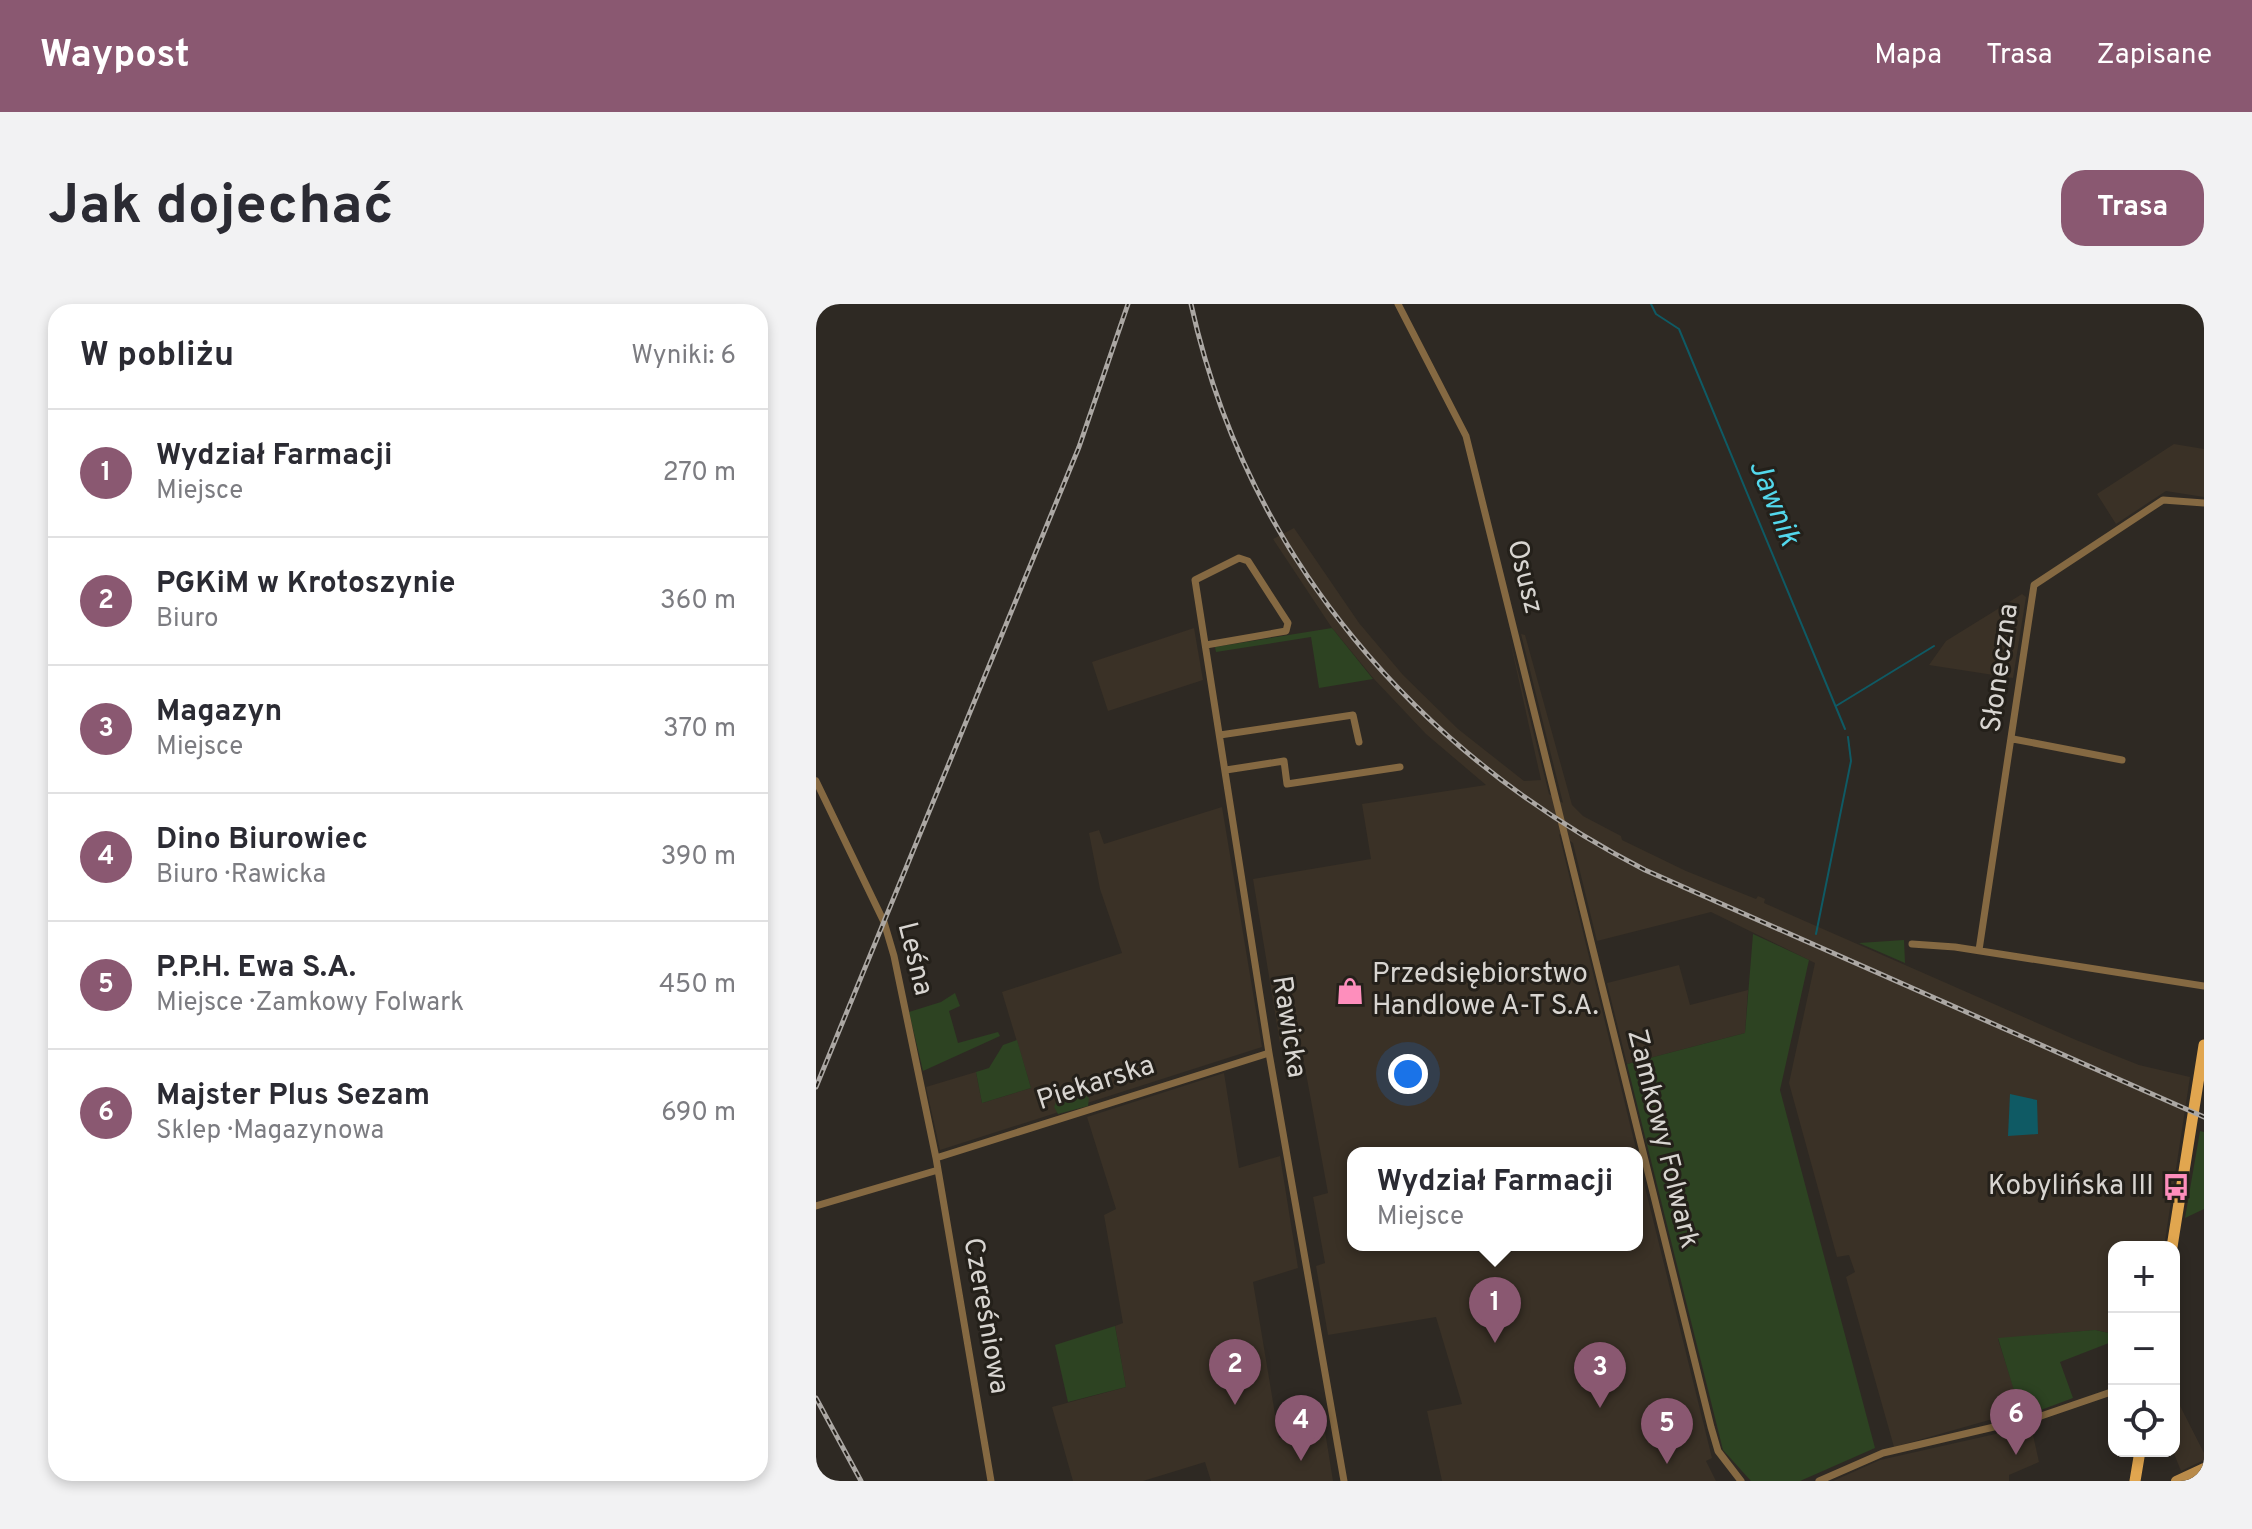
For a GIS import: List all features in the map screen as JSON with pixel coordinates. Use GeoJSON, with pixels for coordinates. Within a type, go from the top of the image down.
{"type":"FeatureCollection","features":[{"type":"Feature","properties":{"kind":"main road"},"geometry":{"type":"LineString","coordinates":[[2173,1241],[2204,1045]]}},
{"type":"Feature","properties":{"kind":"main road"},"geometry":{"type":"LineString","coordinates":[[2135,1481],[2139,1457]]}},
{"type":"Feature","properties":{"kind":"street","name":"Osusz"},"geometry":{"type":"LineString","coordinates":[[1398,304],[1466,436],[1556,801]]}},
{"type":"Feature","properties":{"kind":"street","name":"Słoneczna"},"geometry":{"type":"LineString","coordinates":[[1979,950],[2037,581],[2163,500],[2204,503]]}},
{"type":"Feature","properties":{"kind":"street","name":"Rawicka"},"geometry":{"type":"LineString","coordinates":[[1206,645],[1286,631],[1288,623],[1248,561],[1239,558],[1195,580],[1269,1053],[1344,1481]]}},
{"type":"Feature","properties":{"kind":"street"},"geometry":{"type":"LineString","coordinates":[[1220,735],[1353,715],[1359,742]]}},
{"type":"Feature","properties":{"kind":"street"},"geometry":{"type":"LineString","coordinates":[[2013,739],[2122,760]]}},
{"type":"Feature","properties":{"kind":"street"},"geometry":{"type":"LineString","coordinates":[[1226,770],[1284,761],[1287,784],[1400,767]]}},
{"type":"Feature","properties":{"kind":"street","name":"Leśna"},"geometry":{"type":"LineString","coordinates":[[816,781],[820,798],[889,936],[936,1158]]}},
{"type":"Feature","properties":{"kind":"street","name":"Zamkowy Folwark"},"geometry":{"type":"LineString","coordinates":[[1556,801],[1642,1147]]}},
{"type":"Feature","properties":{"kind":"street"},"geometry":{"type":"LineString","coordinates":[[1912,944],[1979,950],[2204,986]]}},
{"type":"Feature","properties":{"kind":"street","name":"Piekarska"},"geometry":{"type":"LineString","coordinates":[[936,1158],[1269,1053]]}},
{"type":"Feature","properties":{"kind":"street","name":"Zamkowy Folwark"},"geometry":{"type":"LineString","coordinates":[[1643,1152],[1718,1451],[1741,1481]]}},
{"type":"Feature","properties":{"kind":"street","name":"Czereśniowa"},"geometry":{"type":"LineString","coordinates":[[936,1158],[991,1481]]}},
{"type":"Feature","properties":{"kind":"street"},"geometry":{"type":"LineString","coordinates":[[816,1206],[938,1170]]}},
{"type":"Feature","properties":{"kind":"street"},"geometry":{"type":"LineString","coordinates":[[1819,1481],[1883,1453],[2041,1416],[2108,1393]]}},
{"type":"Feature","properties":{"kind":"street"},"geometry":{"type":"LineString","coordinates":[[2176,1481],[2204,1468]]}},
{"type":"Feature","properties":{"kind":"shaded area"},"geometry":{"type":"Polygon","coordinates":[[[2174,444],[2204,449],[2204,497],[2166,491],[2116,524],[2097,494],[2174,444]]]}},
{"type":"Feature","properties":{"kind":"shaded area"},"geometry":{"type":"Polygon","coordinates":[[[1294,528],[1359,623],[1403,675],[1458,729],[1524,781],[1541,780],[1509,636],[1549,794],[1563,803],[1521,634],[1525,635],[1572,805],[1583,816],[1621,836],[1622,840],[1686,871],[1756,899],[1758,896],[1765,899],[1764,903],[2076,1040],[2139,1065],[2190,1077],[2165,1241],[2108,1241],[2108,1333],[2095,1330],[1998,1339],[2021,1411],[1894,1447],[1846,1277],[1855,1272],[1849,1255],[1837,1257],[1789,1083],[1815,963],[1711,912],[1597,941],[1573,843],[1559,834],[1636,1147],[1347,1147],[1347,1251],[1643,1251],[1643,1179],[1712,1458],[1706,1461],[1716,1481],[1442,1481],[1427,1411],[1462,1404],[1436,1317],[1328,1335],[1316,1266],[1325,1263],[1313,1197],[1328,1193],[1301,1046],[1281,1049],[1253,879],[1371,859],[1362,804],[1486,785],[1426,734],[1374,679],[1332,628],[1273,539],[1294,528]]]}},
{"type":"Feature","properties":{"kind":"shaded area"},"geometry":{"type":"Polygon","coordinates":[[[2022,594],[2026,597],[2013,678],[1929,665],[1946,641],[2022,594]]]}},
{"type":"Feature","properties":{"kind":"shaded area"},"geometry":{"type":"Polygon","coordinates":[[[1194,628],[1203,680],[1108,711],[1092,662],[1194,628]]]}},
{"type":"Feature","properties":{"kind":"shaded area"},"geometry":{"type":"Polygon","coordinates":[[[1222,807],[1262,1047],[940,1150],[926,1087],[976,1072],[982,1103],[1031,1088],[1002,992],[1122,953],[1100,889],[1089,833],[1099,830],[1104,844],[1222,807]]]}},
{"type":"Feature","properties":{"kind":"shaded area"},"geometry":{"type":"Polygon","coordinates":[[[1679,965],[1690,1005],[1748,990],[1745,1033],[1627,1064],[1607,983],[1679,965]]]}},
{"type":"Feature","properties":{"kind":"shaded area"},"geometry":{"type":"Polygon","coordinates":[[[1224,1073],[1239,1168],[1280,1156],[1298,1268],[1253,1282],[1279,1438],[1324,1425],[1333,1481],[1211,1481],[1205,1462],[1143,1481],[1073,1481],[1052,1407],[1126,1387],[1115,1326],[1123,1323],[1104,1215],[1116,1209],[1087,1117],[1224,1073]]]}},
{"type":"Feature","properties":{"kind":"shaded area"},"geometry":{"type":"Polygon","coordinates":[[[2180,1406],[2204,1453],[2204,1460],[2181,1471],[2175,1457],[2180,1457],[2180,1406]]]}},
{"type":"Feature","properties":{"kind":"shaded area"},"geometry":{"type":"Polygon","coordinates":[[[2031,1426],[2039,1462],[2009,1475],[2009,1481],[1833,1481],[1880,1460],[2031,1426]]]}},
{"type":"Feature","properties":{"kind":"green space"},"geometry":{"type":"Polygon","coordinates":[[[1332,628],[1373,679],[1319,688],[1311,637],[1216,652],[1215,647],[1332,628]]]}},
{"type":"Feature","properties":{"kind":"green space"},"geometry":{"type":"Polygon","coordinates":[[[1753,934],[1809,960],[1780,1090],[1875,1448],[1800,1481],[1751,1481],[1723,1450],[1627,1064],[1745,1033],[1753,934]]]}},
{"type":"Feature","properties":{"kind":"green space"},"geometry":{"type":"Polygon","coordinates":[[[1904,940],[1905,963],[1859,943],[1904,940]]]}},
{"type":"Feature","properties":{"kind":"green space"},"geometry":{"type":"Polygon","coordinates":[[[955,993],[960,1006],[949,1011],[958,1043],[998,1032],[1000,1036],[923,1071],[909,1012],[941,1002],[955,993]]]}},
{"type":"Feature","properties":{"kind":"green space"},"geometry":{"type":"Polygon","coordinates":[[[1017,1040],[1031,1088],[982,1103],[976,1072],[989,1068],[1003,1045],[1017,1040]]]}},
{"type":"Feature","properties":{"kind":"green space"},"geometry":{"type":"Polygon","coordinates":[[[1079,1089],[1089,1098],[1088,1106],[1058,1114],[1054,1107],[1059,1094],[1079,1089]]]}},
{"type":"Feature","properties":{"kind":"green space"},"geometry":{"type":"Polygon","coordinates":[[[2200,1131],[2204,1132],[2204,1209],[2185,1218],[2200,1131]]]}},
{"type":"Feature","properties":{"kind":"green space"},"geometry":{"type":"Polygon","coordinates":[[[1115,1326],[1126,1387],[1068,1402],[1055,1345],[1115,1326]]]}},
{"type":"Feature","properties":{"kind":"green space"},"geometry":{"type":"Polygon","coordinates":[[[2095,1330],[2108,1333],[2108,1343],[2060,1362],[2073,1398],[2022,1417],[1998,1338],[2095,1330]]]}},
{"type":"Feature","properties":{"kind":"water"},"geometry":{"type":"Polygon","coordinates":[[[2010,1094],[2037,1100],[2038,1134],[2008,1136],[2010,1094]]]}},
{"type":"Feature","properties":{"kind":"waterway","name":"Jawnik"},"geometry":{"type":"LineString","coordinates":[[1651,304],[1656,314],[1679,329],[1845,729]]}},
{"type":"Feature","properties":{"kind":"waterway"},"geometry":{"type":"LineString","coordinates":[[1836,706],[1934,646]]}},
{"type":"Feature","properties":{"kind":"waterway","name":"Jawnik"},"geometry":{"type":"LineString","coordinates":[[1816,934],[1851,761],[1848,737]]}},
{"type":"Feature","properties":{"kind":"railway"},"geometry":{"type":"LineString","coordinates":[[816,1087],[1079,447],[1128,304]]}},
{"type":"Feature","properties":{"kind":"railway"},"geometry":{"type":"LineString","coordinates":[[1191,304],[1217,396],[1254,483],[1299,564],[1354,638],[1416,706],[1486,768],[1563,823],[1645,870],[2204,1117]]}},
{"type":"Feature","properties":{"kind":"railway"},"geometry":{"type":"LineString","coordinates":[[816,1398],[861,1481]]}},
{"type":"Feature","properties":{"kind":"place","name":"Przedsiębiorstwo Handlowe A-T S.A."},"geometry":{"type":"Point","coordinates":[1350,991]}},
{"type":"Feature","properties":{"kind":"place","name":"Kobylińska III"},"geometry":{"type":"Point","coordinates":[2176,1187]}},
{"type":"Feature","properties":{"kind":"place","name":"Wydział Farmacji"},"geometry":{"type":"Point","coordinates":[1495,1343]}},
{"type":"Feature","properties":{"kind":"place","name":"PGKiM w Krotoszynie"},"geometry":{"type":"Point","coordinates":[1235,1405]}},
{"type":"Feature","properties":{"kind":"place","name":"Magazyn"},"geometry":{"type":"Point","coordinates":[1600,1408]}},
{"type":"Feature","properties":{"kind":"place","name":"Majster Plus Sezam"},"geometry":{"type":"Point","coordinates":[2016,1455]}},
{"type":"Feature","properties":{"kind":"place","name":"Dino Biurowiec"},"geometry":{"type":"Point","coordinates":[1301,1461]}},
{"type":"Feature","properties":{"kind":"place","name":"P.P.H. Ewa S.A."},"geometry":{"type":"Point","coordinates":[1667,1464]}}]}
